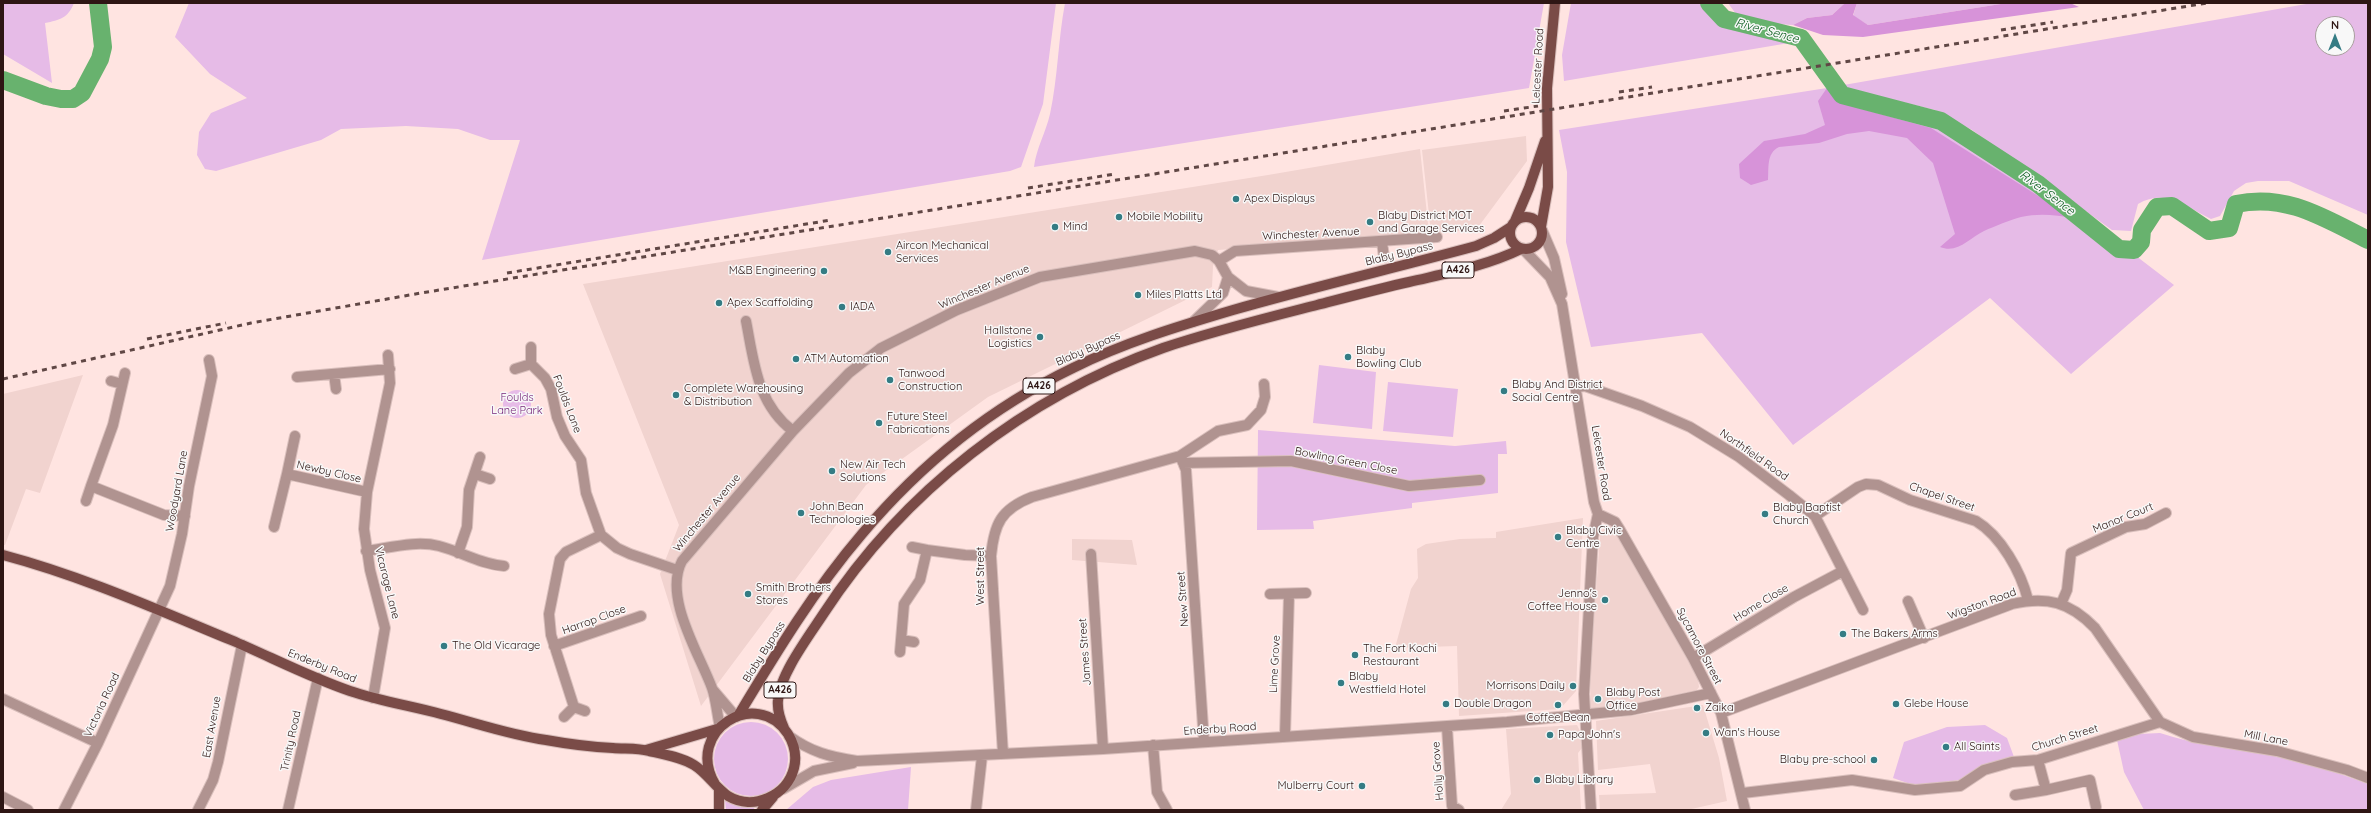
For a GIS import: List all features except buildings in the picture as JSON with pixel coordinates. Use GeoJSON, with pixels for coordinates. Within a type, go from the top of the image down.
{"type":"FeatureCollection","features":[{"type":"Feature","properties":{"kind":"main road","name":"Leicester Road"},"geometry":{"type":"LineString","coordinates":[[1541,229],[1548,187],[1548,88],[1555,3]]}},
{"type":"Feature","properties":{"kind":"main road","name":"Leicester Road"},"geometry":{"type":"LineString","coordinates":[[1513,224],[1536,170],[1548,131]]}},
{"type":"Feature","properties":{"kind":"main road"},"geometry":{"type":"LineString","coordinates":[[1530,217],[1541,229],[1540,240],[1537,245],[1533,248],[1522,249],[1516,246],[1510,238],[1513,224],[1530,217]]}},
{"type":"Feature","properties":{"kind":"main road","name":"Blaby Bypass"},"geometry":{"type":"LineString","coordinates":[[737,716],[781,645],[826,578],[888,504],[938,457],[1008,405],[1073,368],[1104,354],[1193,322],[1278,297],[1476,246],[1494,238],[1513,224]]}},
{"type":"Feature","properties":{"kind":"main road","name":"A426"},"geometry":{"type":"LineString","coordinates":[[787,733],[778,710],[780,690],[798,652],[855,569],[912,504],[934,484],[985,443],[1044,404],[1116,367],[1163,348],[1259,319],[1450,273],[1506,256],[1522,249]]}},
{"type":"Feature","properties":{"kind":"main road","name":"Enderby Road"},"geometry":{"type":"LineString","coordinates":[[3,555],[75,577],[160,608],[318,678],[374,698],[546,740],[646,750]]}},
{"type":"Feature","properties":{"kind":"main road"},"geometry":{"type":"LineString","coordinates":[[646,750],[719,728],[737,716],[752,714],[763,716],[775,721],[787,733],[794,749],[795,762],[792,775],[783,789],[774,796],[762,810]]}},
{"type":"Feature","properties":{"kind":"main road"},"geometry":{"type":"LineString","coordinates":[[719,728],[710,740],[707,755],[708,770],[717,786],[719,810]]}},
{"type":"Feature","properties":{"kind":"main road"},"geometry":{"type":"LineString","coordinates":[[646,750],[692,763],[717,786],[733,798],[749,802],[763,800],[774,796]]}},
{"type":"Feature","properties":{"kind":"street","name":"Leicester Road"},"geometry":{"type":"LineString","coordinates":[[1541,229],[1558,270],[1562,304],[1577,387],[1594,502],[1598,514],[1594,530],[1590,590],[1585,715],[1591,810]]}},
{"type":"Feature","properties":{"kind":"street","name":"Winchester Avenue"},"geometry":{"type":"LineString","coordinates":[[719,728],[713,690],[685,624],[676,589],[677,570],[682,561],[793,431],[849,373],[881,348],[958,310],[1040,277],[1196,251],[1212,255],[1219,261],[1235,251],[1437,237]]}},
{"type":"Feature","properties":{"kind":"street"},"geometry":{"type":"LineString","coordinates":[[1382,242],[1384,257]]}},
{"type":"Feature","properties":{"kind":"street","name":"Leicester Road"},"geometry":{"type":"LineString","coordinates":[[1522,249],[1550,277],[1562,304]]}},
{"type":"Feature","properties":{"kind":"street"},"geometry":{"type":"LineString","coordinates":[[1219,261],[1228,277],[1246,291],[1278,297]]}},
{"type":"Feature","properties":{"kind":"street"},"geometry":{"type":"LineString","coordinates":[[1193,322],[1223,293],[1228,277]]}},
{"type":"Feature","properties":{"kind":"street"},"geometry":{"type":"LineString","coordinates":[[746,321],[756,376],[762,393],[773,412],[793,431]]}},
{"type":"Feature","properties":{"kind":"street"},"geometry":{"type":"LineString","coordinates":[[515,369],[531,364],[531,347]]}},
{"type":"Feature","properties":{"kind":"street","name":"Vicarage Lane"},"geometry":{"type":"LineString","coordinates":[[374,698],[385,628],[366,551],[364,529],[367,492],[390,383],[388,355]]}},
{"type":"Feature","properties":{"kind":"street","name":"Woodyard Lane"},"geometry":{"type":"LineString","coordinates":[[160,608],[170,586],[217,376],[209,360]]}},
{"type":"Feature","properties":{"kind":"street","name":"Foulds Lane"},"geometry":{"type":"LineString","coordinates":[[531,364],[545,378],[551,389],[557,417],[565,436],[581,460],[586,493],[601,535]]}},
{"type":"Feature","properties":{"kind":"street"},"geometry":{"type":"LineString","coordinates":[[297,376],[390,369]]}},
{"type":"Feature","properties":{"kind":"street"},"geometry":{"type":"LineString","coordinates":[[86,501],[113,425],[122,384],[126,373]]}},
{"type":"Feature","properties":{"kind":"street"},"geometry":{"type":"LineString","coordinates":[[334,374],[336,389]]}},
{"type":"Feature","properties":{"kind":"street"},"geometry":{"type":"LineString","coordinates":[[111,381],[122,384]]}},
{"type":"Feature","properties":{"kind":"street"},"geometry":{"type":"LineString","coordinates":[[1182,460],[1218,431],[1247,425],[1261,410],[1265,397],[1264,384]]}},
{"type":"Feature","properties":{"kind":"street","name":"Northfield Road"},"geometry":{"type":"LineString","coordinates":[[1577,387],[1585,386],[1642,406],[1690,427],[1739,457],[1815,516],[1862,610]]}},
{"type":"Feature","properties":{"kind":"street","name":"Newby Close"},"geometry":{"type":"LineString","coordinates":[[274,527],[295,436]]}},
{"type":"Feature","properties":{"kind":"street"},"geometry":{"type":"LineString","coordinates":[[458,553],[467,527],[469,490],[480,458]]}},
{"type":"Feature","properties":{"kind":"street","name":"Bowling Green Close"},"geometry":{"type":"LineString","coordinates":[[1182,460],[1291,461],[1410,486],[1480,480]]}},
{"type":"Feature","properties":{"kind":"street","name":"West Street"},"geometry":{"type":"LineString","coordinates":[[1003,754],[991,556],[994,533],[1001,518],[1023,501],[1182,460]]}},
{"type":"Feature","properties":{"kind":"street","name":"New Street"},"geometry":{"type":"LineString","coordinates":[[1182,460],[1186,470],[1204,742]]}},
{"type":"Feature","properties":{"kind":"street","name":"Newby Close"},"geometry":{"type":"LineString","coordinates":[[287,474],[367,492]]}},
{"type":"Feature","properties":{"kind":"street"},"geometry":{"type":"LineString","coordinates":[[475,474],[490,479]]}},
{"type":"Feature","properties":{"kind":"street","name":"Chapel Street"},"geometry":{"type":"LineString","coordinates":[[1815,516],[1858,487],[1866,484],[1878,485],[1910,500],[1976,521],[1984,526],[1999,542],[2024,586],[2028,600]]}},
{"type":"Feature","properties":{"kind":"street"},"geometry":{"type":"LineString","coordinates":[[91,486],[164,514],[185,516]]}},
{"type":"Feature","properties":{"kind":"street","name":"Manor Court"},"geometry":{"type":"LineString","coordinates":[[2061,604],[2067,590],[2071,553],[2126,527],[2145,524],[2166,513]]}},
{"type":"Feature","properties":{"kind":"street","name":"Sycamore Street"},"geometry":{"type":"LineString","coordinates":[[1598,514],[1615,522],[1694,658],[1721,713],[1743,793],[1746,810]]}},
{"type":"Feature","properties":{"kind":"street"},"geometry":{"type":"LineString","coordinates":[[574,708],[554,646],[549,614],[560,559],[566,552],[601,535],[617,548],[630,554],[677,570]]}},
{"type":"Feature","properties":{"kind":"street"},"geometry":{"type":"LineString","coordinates":[[366,551],[419,544],[438,546],[483,563],[504,566]]}},
{"type":"Feature","properties":{"kind":"street"},"geometry":{"type":"LineString","coordinates":[[912,548],[965,555],[991,556]]}},
{"type":"Feature","properties":{"kind":"street"},"geometry":{"type":"LineString","coordinates":[[900,652],[904,604],[920,580],[927,550]]}},
{"type":"Feature","properties":{"kind":"street","name":"James Street"},"geometry":{"type":"LineString","coordinates":[[1091,554],[1103,748]]}},
{"type":"Feature","properties":{"kind":"street","name":"Home Close"},"geometry":{"type":"LineString","coordinates":[[1694,658],[1794,597],[1843,571]]}},
{"type":"Feature","properties":{"kind":"street"},"geometry":{"type":"LineString","coordinates":[[1270,594],[1306,594]]}},
{"type":"Feature","properties":{"kind":"street","name":"Lime Grove"},"geometry":{"type":"LineString","coordinates":[[1285,736],[1289,594]]}},
{"type":"Feature","properties":{"kind":"street","name":"Wigston Road"},"geometry":{"type":"LineString","coordinates":[[1721,713],[2012,604],[2028,600],[2042,599],[2061,604],[2086,619],[2095,628],[2160,722]]}},
{"type":"Feature","properties":{"kind":"street"},"geometry":{"type":"LineString","coordinates":[[1908,601],[1924,638]]}},
{"type":"Feature","properties":{"kind":"street","name":"Victoria Road"},"geometry":{"type":"LineString","coordinates":[[64,810],[98,743],[160,608]]}},
{"type":"Feature","properties":{"kind":"street","name":"Harrop Close"},"geometry":{"type":"LineString","coordinates":[[554,646],[641,616]]}},
{"type":"Feature","properties":{"kind":"street"},"geometry":{"type":"LineString","coordinates":[[901,640],[914,642]]}},
{"type":"Feature","properties":{"kind":"street","name":"East Avenue"},"geometry":{"type":"LineString","coordinates":[[198,810],[213,780],[218,762],[242,645]]}},
{"type":"Feature","properties":{"kind":"street","name":"Trinity Road"},"geometry":{"type":"LineString","coordinates":[[288,810],[318,678]]}},
{"type":"Feature","properties":{"kind":"street","name":"Winchester Avenue"},"geometry":{"type":"LineString","coordinates":[[713,690],[737,716]]}},
{"type":"Feature","properties":{"kind":"street","name":"Enderby Road"},"geometry":{"type":"LineString","coordinates":[[783,789],[814,771],[857,761],[982,756],[1447,727],[1585,715],[1669,704],[1711,693]]}},
{"type":"Feature","properties":{"kind":"street"},"geometry":{"type":"LineString","coordinates":[[3,699],[98,743]]}},
{"type":"Feature","properties":{"kind":"street"},"geometry":{"type":"LineString","coordinates":[[574,708],[584,711]]}},
{"type":"Feature","properties":{"kind":"street"},"geometry":{"type":"LineString","coordinates":[[564,717],[574,708]]}},
{"type":"Feature","properties":{"kind":"street","name":"Church Street"},"geometry":{"type":"LineString","coordinates":[[1743,793],[1852,780],[1915,790],[1960,786],[1984,770],[2012,762],[2038,760],[2160,722]]}},
{"type":"Feature","properties":{"kind":"street","name":"Mill Lane"},"geometry":{"type":"LineString","coordinates":[[2160,722],[2193,737],[2277,751],[2347,770],[2368,778]]}},
{"type":"Feature","properties":{"kind":"street","name":"Holly Grove"},"geometry":{"type":"LineString","coordinates":[[1447,727],[1452,806],[1459,810]]}},
{"type":"Feature","properties":{"kind":"street","name":"Enderby Road"},"geometry":{"type":"LineString","coordinates":[[787,733],[802,746],[824,756],[857,761]]}},
{"type":"Feature","properties":{"kind":"street"},"geometry":{"type":"LineString","coordinates":[[1153,745],[1157,792],[1167,810]]}},
{"type":"Feature","properties":{"kind":"street"},"geometry":{"type":"LineString","coordinates":[[976,810],[982,756]]}},
{"type":"Feature","properties":{"kind":"street"},"geometry":{"type":"LineString","coordinates":[[2038,760],[2046,790]]}},
{"type":"Feature","properties":{"kind":"street"},"geometry":{"type":"LineString","coordinates":[[2015,795],[2090,780],[2096,807]]}},
{"type":"Feature","properties":{"kind":"street"},"geometry":{"type":"LineString","coordinates":[[3,797],[28,810]]}},
{"type":"Feature","properties":{"kind":"shaded area"},"geometry":{"type":"Polygon","coordinates":[[[1845,3],[1857,3],[1853,15],[1868,25],[2007,3],[2070,3],[2079,7],[1863,37],[1823,35],[1793,25],[1807,18],[1832,15],[1845,3]]]}},
{"type":"Feature","properties":{"kind":"shaded area"},"geometry":{"type":"Polygon","coordinates":[[[1827,88],[1835,99],[1851,106],[1931,128],[2073,218],[2047,215],[2021,217],[1984,231],[1958,247],[1946,249],[1940,247],[1955,234],[1933,163],[1907,138],[1869,131],[1847,134],[1819,143],[1779,147],[1770,157],[1768,166],[1768,180],[1751,185],[1740,178],[1739,164],[1764,141],[1805,134],[1825,125],[1818,101],[1827,88]]]}},
{"type":"Feature","properties":{"kind":"shaded area"},"geometry":{"type":"Polygon","coordinates":[[[1526,136],[1527,161],[1476,230],[1431,233],[1422,150],[1526,136]]]}},
{"type":"Feature","properties":{"kind":"shaded area"},"geometry":{"type":"Polygon","coordinates":[[[1420,149],[1429,233],[1218,250],[1213,266],[1212,287],[988,397],[866,485],[701,706],[660,574],[679,525],[583,284],[1268,175],[1420,149]]]}},
{"type":"Feature","properties":{"kind":"shaded area"},"geometry":{"type":"Polygon","coordinates":[[[83,375],[40,493],[26,489],[5,545],[3,545],[3,394],[83,375]]]}},
{"type":"Feature","properties":{"kind":"shaded area"},"geometry":{"type":"Polygon","coordinates":[[[1583,518],[1576,691],[1560,709],[1459,716],[1457,646],[1395,648],[1411,589],[1418,578],[1417,549],[1426,544],[1460,539],[1496,538],[1496,532],[1583,518]]]}},
{"type":"Feature","properties":{"kind":"shaded area"},"geometry":{"type":"Polygon","coordinates":[[[1610,526],[1617,533],[1698,679],[1699,687],[1696,691],[1672,701],[1592,710],[1590,708],[1591,664],[1600,536],[1603,529],[1610,526]]]}},
{"type":"Feature","properties":{"kind":"shaded area"},"geometry":{"type":"Polygon","coordinates":[[[1072,539],[1132,540],[1137,565],[1072,560],[1072,539]]]}},
{"type":"Feature","properties":{"kind":"shaded area"},"geometry":{"type":"Polygon","coordinates":[[[1703,705],[1719,758],[1727,801],[1687,810],[1600,810],[1599,795],[1656,793],[1650,764],[1598,770],[1596,721],[1703,705]]]}},
{"type":"Feature","properties":{"kind":"shaded area"},"geometry":{"type":"Polygon","coordinates":[[[1577,725],[1580,731],[1582,748],[1578,753],[1581,810],[1501,810],[1511,794],[1506,729],[1577,725]]]}},
{"type":"Feature","properties":{"kind":"green space"},"geometry":{"type":"Polygon","coordinates":[[[3,3],[74,3],[72,8],[63,18],[45,23],[52,83],[3,54],[3,3]]]}},
{"type":"Feature","properties":{"kind":"green space"},"geometry":{"type":"Polygon","coordinates":[[[189,3],[1056,3],[1043,104],[1021,167],[1010,171],[482,260],[520,140],[490,140],[458,129],[406,126],[341,129],[321,140],[216,171],[205,169],[197,155],[199,132],[211,113],[247,98],[210,74],[175,37],[189,3]]]}},
{"type":"Feature","properties":{"kind":"green space"},"geometry":{"type":"Polygon","coordinates":[[[1065,3],[1544,3],[1529,88],[1034,167],[1053,100],[1065,3]]]}},
{"type":"Feature","properties":{"kind":"green space"},"geometry":{"type":"Polygon","coordinates":[[[1571,3],[1706,3],[1716,15],[1726,22],[1746,29],[1767,32],[1778,36],[1789,43],[1564,81],[1562,55],[1571,3]]]}},
{"type":"Feature","properties":{"kind":"green space"},"geometry":{"type":"Polygon","coordinates":[[[1728,3],[1845,3],[1832,15],[1807,18],[1793,25],[1760,23],[1746,19],[1736,14],[1728,3]]]}},
{"type":"Feature","properties":{"kind":"green space"},"geometry":{"type":"Polygon","coordinates":[[[1857,3],[2007,3],[1868,25],[1853,16],[1857,3]]]}},
{"type":"Feature","properties":{"kind":"green space"},"geometry":{"type":"Polygon","coordinates":[[[2312,3],[2368,3],[2368,215],[2289,181],[2258,181],[2246,183],[2234,191],[2220,216],[2211,219],[2176,201],[2158,198],[2138,204],[2131,231],[2112,230],[1972,130],[1935,110],[1890,99],[1858,94],[1838,86],[2312,3]]]}},
{"type":"Feature","properties":{"kind":"green space"},"geometry":{"type":"Polygon","coordinates":[[[1827,88],[1855,101],[1926,117],[1993,156],[2076,210],[2174,285],[2071,374],[1990,298],[1793,445],[1702,333],[1591,347],[1566,242],[1567,172],[1559,130],[1827,88]]]}},
{"type":"Feature","properties":{"kind":"green space"},"geometry":{"type":"Polygon","coordinates":[[[1319,365],[1376,372],[1372,429],[1313,423],[1319,365]]]}},
{"type":"Feature","properties":{"kind":"green space"},"geometry":{"type":"Polygon","coordinates":[[[1388,382],[1458,389],[1453,437],[1383,431],[1388,382]]]}},
{"type":"Feature","properties":{"kind":"green space","name":"Foulds Lane Park"},"geometry":{"type":"Polygon","coordinates":[[[517,390],[527,394],[531,404],[527,414],[517,418],[507,414],[503,404],[507,394],[517,390]]]}},
{"type":"Feature","properties":{"kind":"green space"},"geometry":{"type":"Polygon","coordinates":[[[1258,430],[1455,446],[1506,441],[1507,454],[1498,454],[1498,493],[1412,503],[1412,508],[1313,521],[1314,529],[1257,530],[1258,430]]]}},
{"type":"Feature","properties":{"kind":"green space"},"geometry":{"type":"Polygon","coordinates":[[[751,722],[765,725],[777,733],[785,745],[788,759],[785,773],[777,785],[765,793],[751,796],[737,793],[725,785],[717,773],[714,759],[717,745],[725,733],[737,725],[751,722]]]}},
{"type":"Feature","properties":{"kind":"green space"},"geometry":{"type":"Polygon","coordinates":[[[1985,725],[2007,738],[2014,757],[1981,766],[1960,780],[1916,786],[1893,778],[1904,742],[1947,727],[1985,725]]]}},
{"type":"Feature","properties":{"kind":"green space"},"geometry":{"type":"Polygon","coordinates":[[[2160,733],[2200,743],[2268,754],[2344,775],[2368,784],[2368,810],[2144,810],[2124,772],[2117,740],[2139,734],[2160,733]]]}},
{"type":"Feature","properties":{"kind":"green space"},"geometry":{"type":"Polygon","coordinates":[[[911,767],[908,810],[786,810],[813,787],[831,780],[911,767]]]}},
{"type":"Feature","properties":{"kind":"green space"},"geometry":{"type":"Polygon","coordinates":[[[725,800],[741,806],[753,807],[755,810],[726,810],[725,800]]]}},
{"type":"Feature","properties":{"kind":"waterway","name":"River Sence"},"geometry":{"type":"LineString","coordinates":[[3,80],[46,96],[61,99],[73,99],[82,93],[100,59],[103,47],[98,3]]}},
{"type":"Feature","properties":{"kind":"waterway","name":"River Sence"},"geometry":{"type":"LineString","coordinates":[[1709,3],[1724,19],[1801,38],[1842,95],[1941,121],[2038,184],[2119,249],[2134,250],[2141,242],[2142,230],[2157,207],[2172,206],[2209,231],[2229,228],[2236,204],[2254,201],[2272,202],[2304,210],[2320,216],[2368,240]]}},
{"type":"Feature","properties":{"kind":"railway"},"geometry":{"type":"LineString","coordinates":[[3,379],[251,323],[421,293],[2207,3]]}},
{"type":"Feature","properties":{"kind":"railway"},"geometry":{"type":"LineString","coordinates":[[2001,30],[2053,22]]}},
{"type":"Feature","properties":{"kind":"railway"},"geometry":{"type":"LineString","coordinates":[[1619,92],[1652,87]]}},
{"type":"Feature","properties":{"kind":"railway"},"geometry":{"type":"LineString","coordinates":[[1504,111],[1538,106]]}},
{"type":"Feature","properties":{"kind":"railway"},"geometry":{"type":"LineString","coordinates":[[1028,188],[1115,174]]}},
{"type":"Feature","properties":{"kind":"railway"},"geometry":{"type":"LineString","coordinates":[[507,273],[831,220]]}},
{"type":"Feature","properties":{"kind":"railway"},"geometry":{"type":"LineString","coordinates":[[147,339],[226,323]]}},
{"type":"Feature","properties":{"kind":"place","name":"Apex Displays"},"geometry":{"type":"Point","coordinates":[1236,199]}},
{"type":"Feature","properties":{"kind":"place","name":"Mobile Mobility"},"geometry":{"type":"Point","coordinates":[1119,217]}},
{"type":"Feature","properties":{"kind":"place","name":"Blaby District MOT and Garage Services"},"geometry":{"type":"Point","coordinates":[1370,222]}},
{"type":"Feature","properties":{"kind":"place","name":"Mind"},"geometry":{"type":"Point","coordinates":[1055,227]}},
{"type":"Feature","properties":{"kind":"place","name":"Aircon Mechanical Services"},"geometry":{"type":"Point","coordinates":[888,252]}},
{"type":"Feature","properties":{"kind":"place","name":"M&B Engineering"},"geometry":{"type":"Point","coordinates":[824,271]}},
{"type":"Feature","properties":{"kind":"place","name":"Miles Platts Ltd"},"geometry":{"type":"Point","coordinates":[1138,295]}},
{"type":"Feature","properties":{"kind":"place","name":"Apex Scaffolding"},"geometry":{"type":"Point","coordinates":[719,303]}},
{"type":"Feature","properties":{"kind":"place","name":"IADA"},"geometry":{"type":"Point","coordinates":[842,307]}},
{"type":"Feature","properties":{"kind":"place","name":"Hallstone Logistics"},"geometry":{"type":"Point","coordinates":[1040,337]}},
{"type":"Feature","properties":{"kind":"place","name":"Blaby Bowling Club"},"geometry":{"type":"Point","coordinates":[1348,357]}},
{"type":"Feature","properties":{"kind":"place","name":"ATM Automation"},"geometry":{"type":"Point","coordinates":[796,359]}},
{"type":"Feature","properties":{"kind":"place","name":"Tanwood Construction"},"geometry":{"type":"Point","coordinates":[890,380]}},
{"type":"Feature","properties":{"kind":"place","name":"Blaby And District Social Centre"},"geometry":{"type":"Point","coordinates":[1504,391]}},
{"type":"Feature","properties":{"kind":"place","name":"Complete Warehousing & Distribution"},"geometry":{"type":"Point","coordinates":[676,395]}},
{"type":"Feature","properties":{"kind":"place","name":"Future Steel Fabrications"},"geometry":{"type":"Point","coordinates":[879,423]}},
{"type":"Feature","properties":{"kind":"place","name":"New Air Tech Solutions"},"geometry":{"type":"Point","coordinates":[832,471]}},
{"type":"Feature","properties":{"kind":"place","name":"John Bean Technologies"},"geometry":{"type":"Point","coordinates":[801,513]}},
{"type":"Feature","properties":{"kind":"place","name":"Blaby Baptist Church"},"geometry":{"type":"Point","coordinates":[1765,514]}},
{"type":"Feature","properties":{"kind":"place","name":"Blaby Civic Centre"},"geometry":{"type":"Point","coordinates":[1558,537]}},
{"type":"Feature","properties":{"kind":"place","name":"Smith Brothers Stores"},"geometry":{"type":"Point","coordinates":[748,594]}},
{"type":"Feature","properties":{"kind":"place","name":"Jenno's Coffee House"},"geometry":{"type":"Point","coordinates":[1605,600]}},
{"type":"Feature","properties":{"kind":"place","name":"The Bakers Arms"},"geometry":{"type":"Point","coordinates":[1843,634]}},
{"type":"Feature","properties":{"kind":"place","name":"The Old Vicarage"},"geometry":{"type":"Point","coordinates":[444,646]}},
{"type":"Feature","properties":{"kind":"place","name":"The Fort Kochi Restaurant"},"geometry":{"type":"Point","coordinates":[1355,655]}},
{"type":"Feature","properties":{"kind":"place","name":"Blaby Westfield Hotel"},"geometry":{"type":"Point","coordinates":[1341,683]}},
{"type":"Feature","properties":{"kind":"place","name":"Morrisons Daily"},"geometry":{"type":"Point","coordinates":[1573,686]}},
{"type":"Feature","properties":{"kind":"place","name":"Blaby Post Office"},"geometry":{"type":"Point","coordinates":[1598,699]}},
{"type":"Feature","properties":{"kind":"place","name":"Double Dragon"},"geometry":{"type":"Point","coordinates":[1446,704]}},
{"type":"Feature","properties":{"kind":"place","name":"Glebe House"},"geometry":{"type":"Point","coordinates":[1896,704]}},
{"type":"Feature","properties":{"kind":"place","name":"Coffee Bean"},"geometry":{"type":"Point","coordinates":[1558,705]}},
{"type":"Feature","properties":{"kind":"place","name":"Zaika"},"geometry":{"type":"Point","coordinates":[1697,708]}},
{"type":"Feature","properties":{"kind":"place","name":"Wan's House"},"geometry":{"type":"Point","coordinates":[1706,733]}},
{"type":"Feature","properties":{"kind":"place","name":"Papa John's"},"geometry":{"type":"Point","coordinates":[1550,735]}},
{"type":"Feature","properties":{"kind":"place","name":"All Saints"},"geometry":{"type":"Point","coordinates":[1946,747]}},
{"type":"Feature","properties":{"kind":"place","name":"Blaby pre-school"},"geometry":{"type":"Point","coordinates":[1874,760]}},
{"type":"Feature","properties":{"kind":"place","name":"Blaby Library"},"geometry":{"type":"Point","coordinates":[1537,780]}},
{"type":"Feature","properties":{"kind":"place","name":"Mulberry Court"},"geometry":{"type":"Point","coordinates":[1362,786]}}]}
